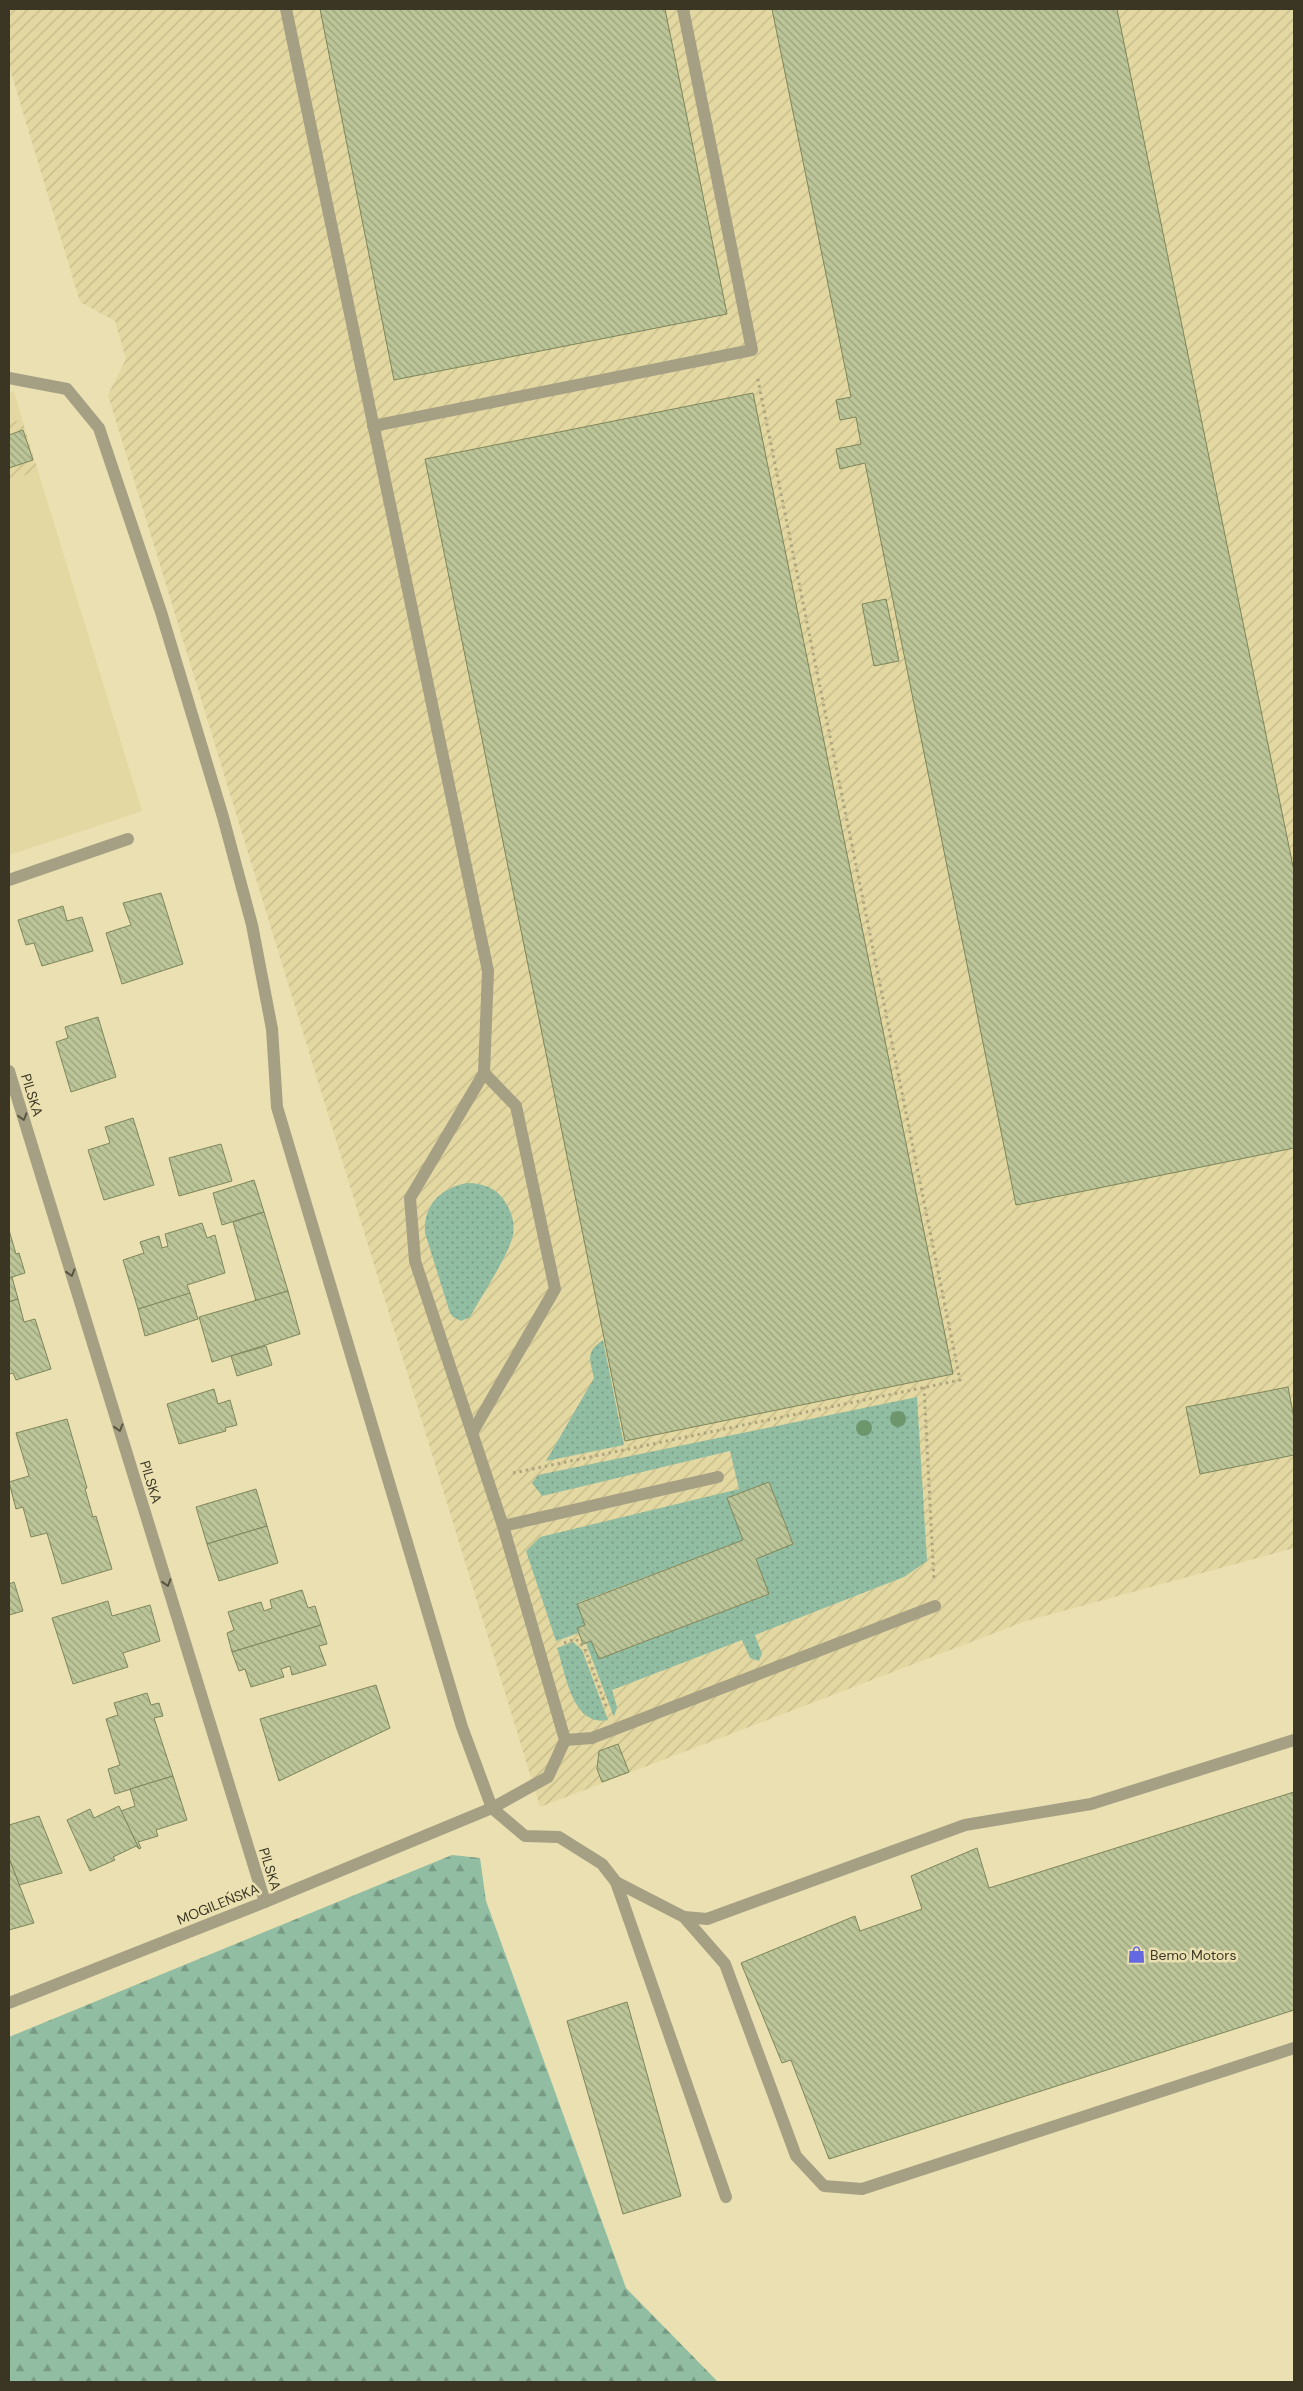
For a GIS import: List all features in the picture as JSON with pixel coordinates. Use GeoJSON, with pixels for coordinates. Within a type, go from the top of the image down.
{"type":"FeatureCollection","features":[{"type":"Feature","properties":{"kind":"street"},"geometry":{"type":"LineString","coordinates":[[286,9],[488,971],[484,1073],[410,1198],[415,1261],[503,1526],[565,1740],[592,1738],[935,1606]]}},
{"type":"Feature","properties":{"kind":"street"},"geometry":{"type":"LineString","coordinates":[[373,426],[752,350],[683,9]]}},
{"type":"Feature","properties":{"kind":"street"},"geometry":{"type":"LineString","coordinates":[[9,378],[68,388],[98,428],[161,612],[223,817],[247,907],[272,1029],[277,1108],[462,1727],[492,1808],[525,1836],[559,1837],[602,1864],[616,1882],[726,2197]]}},
{"type":"Feature","properties":{"kind":"street"},"geometry":{"type":"LineString","coordinates":[[9,880],[128,839]]}},
{"type":"Feature","properties":{"kind":"street","name":"PILSKA"},"geometry":{"type":"LineString","coordinates":[[9,1071],[265,1902]]}},
{"type":"Feature","properties":{"kind":"street"},"geometry":{"type":"LineString","coordinates":[[472,1433],[555,1289],[516,1106],[484,1073]]}},
{"type":"Feature","properties":{"kind":"street"},"geometry":{"type":"LineString","coordinates":[[503,1526],[718,1476]]}},
{"type":"Feature","properties":{"kind":"street","name":"MOGILEŃSKA"},"geometry":{"type":"LineString","coordinates":[[9,2003],[265,1902],[492,1808],[548,1777],[565,1740]]}},
{"type":"Feature","properties":{"kind":"street"},"geometry":{"type":"LineString","coordinates":[[616,1882],[684,1916],[707,1919],[965,1825],[1092,1804],[1294,1740]]}},
{"type":"Feature","properties":{"kind":"street"},"geometry":{"type":"LineString","coordinates":[[684,1916],[724,1964],[796,2156],[824,2186],[862,2188],[1294,2048]]}},
{"type":"Feature","properties":{"kind":"path"},"geometry":{"type":"LineString","coordinates":[[487,1480],[522,1471],[960,1380],[752,350]]}},
{"type":"Feature","properties":{"kind":"path"},"geometry":{"type":"LineString","coordinates":[[924,1387],[935,1606]]}},
{"type":"Feature","properties":{"kind":"path"},"geometry":{"type":"LineString","coordinates":[[539,1650],[576,1639],[584,1647],[614,1730]]}},
{"type":"Feature","properties":{"kind":"shaded area"},"geometry":{"type":"Polygon","coordinates":[[[9,9],[1294,9],[1294,1548],[1026,1621],[540,1807],[108,395],[126,359],[115,321],[80,302],[9,66],[9,9]]]}},
{"type":"Feature","properties":{"kind":"shaded area"},"geometry":{"type":"Polygon","coordinates":[[[14,391],[22,419],[9,423],[9,393],[14,391]]]}},
{"type":"Feature","properties":{"kind":"shaded area"},"geometry":{"type":"Polygon","coordinates":[[[22,419],[38,471],[9,480],[9,423],[22,419]]]}},
{"type":"Feature","properties":{"kind":"shaded area"},"geometry":{"type":"Polygon","coordinates":[[[38,471],[142,811],[9,855],[9,480],[38,471]]]}},
{"type":"Feature","properties":{"kind":"green space"},"geometry":{"type":"Polygon","coordinates":[[[467,1183],[488,1187],[501,1196],[513,1220],[513,1234],[507,1252],[470,1317],[461,1321],[450,1313],[425,1233],[425,1223],[427,1214],[436,1199],[449,1189],[467,1183]]]}},
{"type":"Feature","properties":{"kind":"green space"},"geometry":{"type":"Polygon","coordinates":[[[603,1340],[624,1445],[546,1461],[594,1378],[590,1356],[593,1348],[603,1340]]]}},
{"type":"Feature","properties":{"kind":"green space"},"geometry":{"type":"Polygon","coordinates":[[[917,1397],[927,1561],[904,1577],[755,1635],[762,1654],[759,1661],[750,1658],[742,1640],[612,1690],[617,1707],[614,1717],[586,1643],[591,1641],[599,1659],[769,1594],[756,1559],[793,1543],[769,1482],[727,1498],[743,1540],[577,1603],[585,1625],[577,1628],[579,1633],[556,1641],[526,1551],[540,1537],[739,1489],[730,1451],[542,1496],[532,1483],[538,1475],[917,1397]]]}},
{"type":"Feature","properties":{"kind":"green space"},"geometry":{"type":"Polygon","coordinates":[[[573,1642],[582,1650],[608,1720],[596,1720],[586,1715],[578,1707],[572,1696],[557,1648],[573,1642]]]}},
{"type":"Feature","properties":{"kind":"green space"},"geometry":{"type":"Polygon","coordinates":[[[452,1855],[480,1858],[486,1901],[626,2288],[718,2382],[9,2382],[9,2037],[452,1855]]]}},
{"type":"Feature","properties":{"kind":"building"},"geometry":{"type":"Polygon","coordinates":[[[320,9],[665,9],[727,314],[394,380],[320,9]]]}},
{"type":"Feature","properties":{"kind":"building"},"geometry":{"type":"Polygon","coordinates":[[[772,9],[1117,9],[1294,871],[1294,1148],[1016,1205],[865,463],[840,469],[836,449],[861,444],[856,417],[840,420],[836,400],[851,397],[772,9]]]}},
{"type":"Feature","properties":{"kind":"building"},"geometry":{"type":"Polygon","coordinates":[[[753,393],[953,1374],[625,1441],[425,459],[753,393]]]}},
{"type":"Feature","properties":{"kind":"building"},"geometry":{"type":"Polygon","coordinates":[[[23,430],[33,460],[9,468],[9,435],[23,430]]]}},
{"type":"Feature","properties":{"kind":"building"},"geometry":{"type":"Polygon","coordinates":[[[886,599],[899,661],[874,666],[862,604],[886,599]]]}},
{"type":"Feature","properties":{"kind":"building"},"geometry":{"type":"Polygon","coordinates":[[[161,893],[183,964],[122,984],[106,933],[131,925],[123,903],[161,893]]]}},
{"type":"Feature","properties":{"kind":"building"},"geometry":{"type":"Polygon","coordinates":[[[63,906],[67,921],[82,917],[93,951],[42,966],[34,943],[26,945],[18,920],[63,906]]]}},
{"type":"Feature","properties":{"kind":"building"},"geometry":{"type":"Polygon","coordinates":[[[98,1017],[116,1077],[71,1092],[56,1042],[68,1038],[65,1027],[98,1017]]]}},
{"type":"Feature","properties":{"kind":"building"},"geometry":{"type":"Polygon","coordinates":[[[133,1118],[154,1185],[104,1200],[88,1150],[110,1143],[105,1127],[133,1118]]]}},
{"type":"Feature","properties":{"kind":"building"},"geometry":{"type":"Polygon","coordinates":[[[221,1144],[232,1181],[179,1196],[169,1158],[221,1144]]]}},
{"type":"Feature","properties":{"kind":"building"},"geometry":{"type":"Polygon","coordinates":[[[254,1180],[264,1212],[222,1225],[213,1193],[254,1180]]]}},
{"type":"Feature","properties":{"kind":"building"},"geometry":{"type":"Polygon","coordinates":[[[264,1212],[288,1291],[256,1301],[233,1222],[264,1212]]]}},
{"type":"Feature","properties":{"kind":"building"},"geometry":{"type":"Polygon","coordinates":[[[202,1223],[207,1238],[215,1235],[225,1273],[187,1285],[190,1293],[184,1296],[138,1309],[123,1260],[144,1253],[140,1242],[159,1236],[162,1248],[168,1246],[165,1234],[202,1223]]]}},
{"type":"Feature","properties":{"kind":"building"},"geometry":{"type":"Polygon","coordinates":[[[9,1230],[16,1254],[19,1253],[25,1273],[9,1278],[9,1230]]]}},
{"type":"Feature","properties":{"kind":"building"},"geometry":{"type":"Polygon","coordinates":[[[12,1277],[18,1299],[9,1302],[9,1278],[12,1277]]]}},
{"type":"Feature","properties":{"kind":"building"},"geometry":{"type":"Polygon","coordinates":[[[288,1291],[300,1334],[212,1362],[199,1317],[288,1291]]]}},
{"type":"Feature","properties":{"kind":"building"},"geometry":{"type":"Polygon","coordinates":[[[190,1293],[198,1319],[145,1336],[138,1309],[190,1293]]]}},
{"type":"Feature","properties":{"kind":"building"},"geometry":{"type":"Polygon","coordinates":[[[18,1299],[24,1322],[35,1319],[51,1369],[16,1380],[13,1373],[9,1374],[9,1302],[18,1299]]]}},
{"type":"Feature","properties":{"kind":"building"},"geometry":{"type":"Polygon","coordinates":[[[266,1346],[272,1365],[237,1376],[231,1356],[266,1346]]]}},
{"type":"Feature","properties":{"kind":"building"},"geometry":{"type":"Polygon","coordinates":[[[1288,1387],[1294,1418],[1294,1455],[1200,1474],[1186,1407],[1288,1387]]]}},
{"type":"Feature","properties":{"kind":"building"},"geometry":{"type":"Polygon","coordinates":[[[214,1389],[218,1404],[230,1400],[237,1425],[225,1428],[226,1431],[179,1444],[167,1404],[214,1389]]]}},
{"type":"Feature","properties":{"kind":"building"},"geometry":{"type":"Polygon","coordinates":[[[67,1419],[87,1488],[85,1489],[93,1517],[96,1516],[112,1569],[62,1584],[47,1533],[31,1537],[23,1507],[16,1509],[9,1482],[29,1476],[16,1433],[67,1419]]]}},
{"type":"Feature","properties":{"kind":"building"},"geometry":{"type":"Polygon","coordinates":[[[769,1482],[793,1544],[756,1559],[769,1594],[599,1659],[591,1641],[583,1644],[577,1628],[585,1625],[577,1604],[743,1540],[727,1498],[769,1482]]]}},
{"type":"Feature","properties":{"kind":"building"},"geometry":{"type":"Polygon","coordinates":[[[256,1489],[267,1526],[207,1544],[196,1507],[256,1489]]]}},
{"type":"Feature","properties":{"kind":"building"},"geometry":{"type":"Polygon","coordinates":[[[267,1526],[278,1563],[219,1581],[207,1544],[267,1526]]]}},
{"type":"Feature","properties":{"kind":"building"},"geometry":{"type":"Polygon","coordinates":[[[14,1582],[23,1611],[9,1615],[9,1584],[14,1582]]]}},
{"type":"Feature","properties":{"kind":"building"},"geometry":{"type":"Polygon","coordinates":[[[302,1590],[308,1608],[315,1606],[321,1625],[232,1652],[227,1633],[234,1630],[228,1612],[261,1602],[264,1611],[272,1608],[270,1600],[302,1590]]]}},
{"type":"Feature","properties":{"kind":"building"},"geometry":{"type":"Polygon","coordinates":[[[108,1601],[112,1616],[150,1605],[160,1641],[123,1653],[128,1667],[73,1684],[52,1618],[108,1601]]]}},
{"type":"Feature","properties":{"kind":"building"},"geometry":{"type":"Polygon","coordinates":[[[321,1625],[327,1644],[319,1646],[326,1665],[292,1675],[290,1666],[281,1669],[284,1677],[251,1687],[245,1669],[239,1671],[232,1652],[321,1625]]]}},
{"type":"Feature","properties":{"kind":"building"},"geometry":{"type":"Polygon","coordinates":[[[376,1685],[390,1728],[279,1781],[260,1719],[376,1685]]]}},
{"type":"Feature","properties":{"kind":"building"},"geometry":{"type":"Polygon","coordinates":[[[147,1693],[151,1705],[159,1703],[163,1716],[154,1718],[173,1776],[115,1794],[108,1769],[120,1765],[106,1719],[118,1715],[114,1703],[147,1693]]]}},
{"type":"Feature","properties":{"kind":"building"},"geometry":{"type":"Polygon","coordinates":[[[618,1744],[629,1772],[602,1782],[597,1769],[599,1751],[618,1744]]]}},
{"type":"Feature","properties":{"kind":"building"},"geometry":{"type":"Polygon","coordinates":[[[173,1776],[187,1820],[156,1830],[158,1836],[138,1842],[141,1848],[139,1849],[121,1811],[135,1806],[130,1789],[173,1776]]]}},
{"type":"Feature","properties":{"kind":"building"},"geometry":{"type":"Polygon","coordinates":[[[1294,1792],[1294,2010],[829,2159],[791,2060],[782,2063],[741,1963],[855,1916],[860,1931],[922,1909],[911,1876],[977,1848],[989,1888],[1294,1792]]]}},
{"type":"Feature","properties":{"kind":"building"},"geometry":{"type":"Polygon","coordinates":[[[119,1806],[139,1849],[136,1846],[113,1857],[115,1860],[90,1871],[67,1820],[90,1809],[94,1818],[119,1806]]]}},
{"type":"Feature","properties":{"kind":"building"},"geometry":{"type":"Polygon","coordinates":[[[39,1816],[62,1873],[19,1885],[9,1858],[9,1825],[39,1816]]]}},
{"type":"Feature","properties":{"kind":"building"},"geometry":{"type":"Polygon","coordinates":[[[9,1858],[34,1923],[9,1930],[9,1858]]]}},
{"type":"Feature","properties":{"kind":"building"},"geometry":{"type":"Polygon","coordinates":[[[627,2002],[681,2196],[623,2214],[567,2021],[627,2002]]]}},
{"type":"Feature","properties":{"kind":"place","name":"Bemo Motors"},"geometry":{"type":"Point","coordinates":[1136,1955]}}]}
